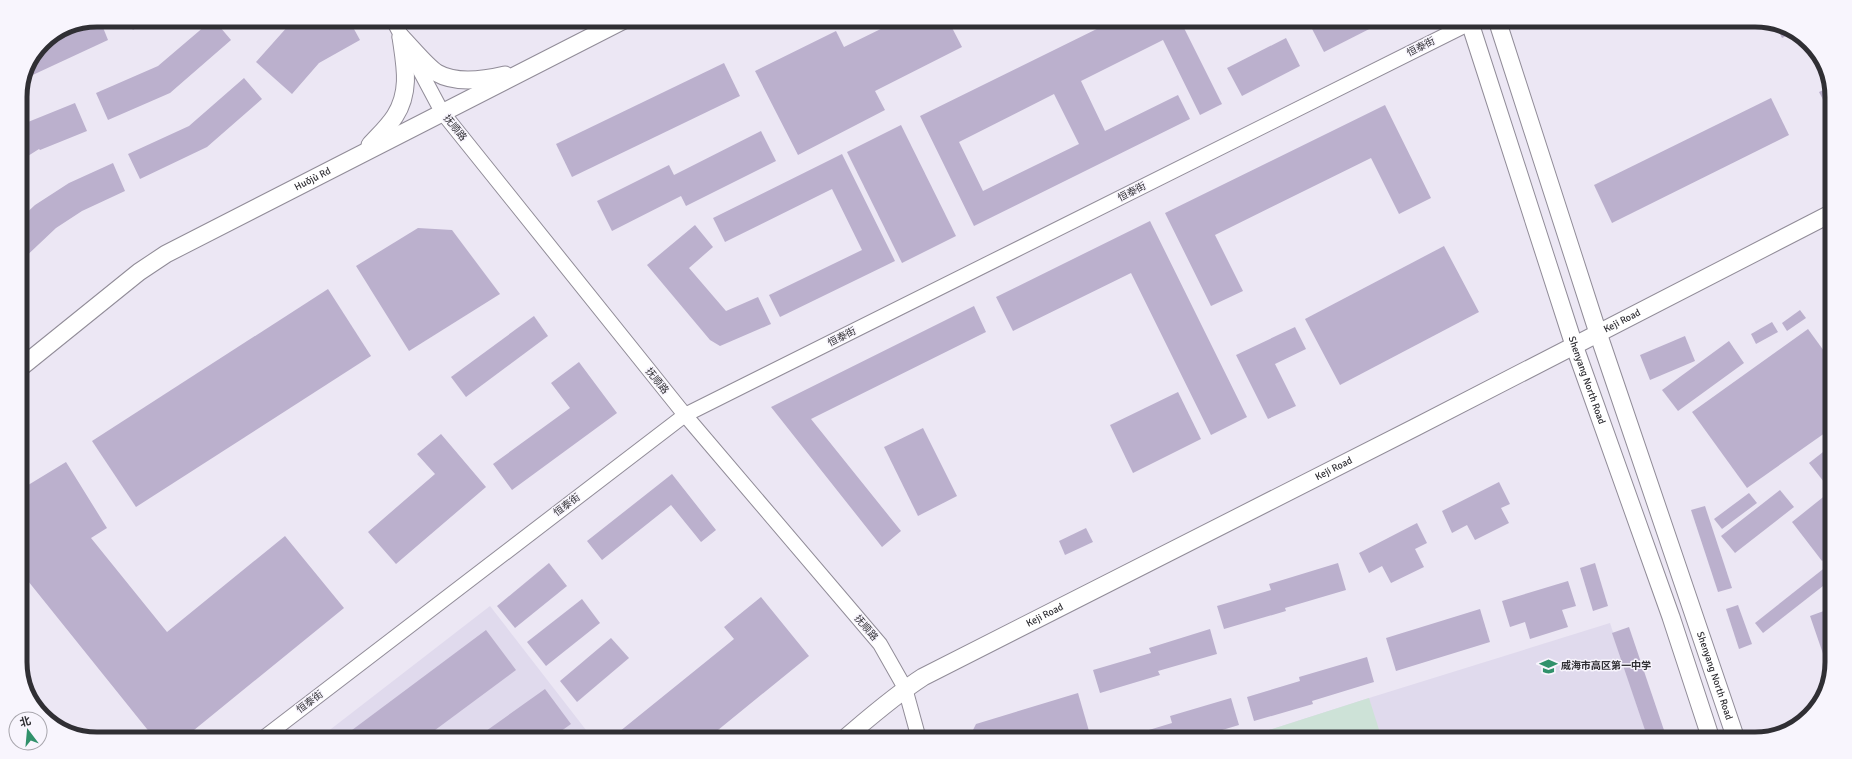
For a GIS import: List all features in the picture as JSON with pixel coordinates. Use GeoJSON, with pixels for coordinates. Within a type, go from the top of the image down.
{"type":"FeatureCollection","features":[{"type":"Feature","properties":{"kind":"main road","name":"Huǒjù Rd"},"geometry":{"type":"LineString","coordinates":[[27,362],[139,272],[166,254],[610,27]]}},
{"type":"Feature","properties":{"kind":"main road","name":"Shenyang North Road"},"geometry":{"type":"LineString","coordinates":[[1473,27],[1574,345],[1671,617],[1709,732]]}},
{"type":"Feature","properties":{"kind":"main road","name":"Shenyang North Road"},"geometry":{"type":"LineString","coordinates":[[1498,27],[1598,333],[1734,732]]}},
{"type":"Feature","properties":{"kind":"main road"},"geometry":{"type":"LineString","coordinates":[[401,37],[436,72],[453,78],[485,79],[525,70]]}},
{"type":"Feature","properties":{"kind":"main road"},"geometry":{"type":"LineString","coordinates":[[365,151],[395,116],[404,97],[407,76],[401,37]]}},
{"type":"Feature","properties":{"kind":"main road","name":"Keji Road"},"geometry":{"type":"LineString","coordinates":[[852,732],[905,688],[924,677],[1825,216]]}},
{"type":"Feature","properties":{"kind":"street","name":"抚顺路"},"geometry":{"type":"LineString","coordinates":[[396,27],[442,112],[685,415],[880,644],[905,688],[917,732]]}},
{"type":"Feature","properties":{"kind":"street","name":"恒泰街"},"geometry":{"type":"LineString","coordinates":[[271,732],[685,415],[1459,27]]}},
{"type":"Feature","properties":{"kind":"shaded area"},"geometry":{"type":"Polygon","coordinates":[[[490,606],[588,732],[327,732],[490,606]]]}},
{"type":"Feature","properties":{"kind":"shaded area","name":"威海市高区第一中学"},"geometry":{"type":"Polygon","coordinates":[[[1610,623],[1646,732],[1263,732],[1610,623]]]}},
{"type":"Feature","properties":{"kind":"green space"},"geometry":{"type":"Polygon","coordinates":[[[1369,698],[1380,732],[1263,732],[1369,698]]]}},
{"type":"Feature","properties":{"kind":"building"},"geometry":{"type":"Polygon","coordinates":[[[103,27],[108,40],[30,76],[39,58],[58,39],[66,34],[84,28],[103,27]]]}},
{"type":"Feature","properties":{"kind":"building"},"geometry":{"type":"Polygon","coordinates":[[[131,27],[138,27],[133,30],[131,27]]]}},
{"type":"Feature","properties":{"kind":"building"},"geometry":{"type":"Polygon","coordinates":[[[204,27],[220,27],[231,40],[170,93],[108,120],[96,93],[158,66],[204,27]]]}},
{"type":"Feature","properties":{"kind":"building"},"geometry":{"type":"Polygon","coordinates":[[[287,27],[353,27],[360,40],[319,63],[292,94],[256,62],[287,27]]]}},
{"type":"Feature","properties":{"kind":"building"},"geometry":{"type":"Polygon","coordinates":[[[885,27],[952,27],[962,47],[875,91],[885,110],[798,155],[755,71],[836,31],[844,47],[885,27]]]}},
{"type":"Feature","properties":{"kind":"building"},"geometry":{"type":"Polygon","coordinates":[[[1101,27],[1184,27],[1222,104],[1200,115],[1163,40],[1081,81],[1105,131],[1178,95],[1190,119],[974,226],[920,116],[1101,27]],[[1054,94],[959,142],[983,191],[1079,144],[1054,94]]]}},
{"type":"Feature","properties":{"kind":"building"},"geometry":{"type":"Polygon","coordinates":[[[1311,27],[1373,27],[1324,52],[1311,27]]]}},
{"type":"Feature","properties":{"kind":"building"},"geometry":{"type":"Polygon","coordinates":[[[1779,31],[1788,35],[1782,38],[1779,31]]]}},
{"type":"Feature","properties":{"kind":"building"},"geometry":{"type":"Polygon","coordinates":[[[1286,38],[1300,66],[1242,96],[1227,68],[1286,38]]]}},
{"type":"Feature","properties":{"kind":"building"},"geometry":{"type":"Polygon","coordinates":[[[724,63],[740,96],[572,177],[556,144],[724,63]]]}},
{"type":"Feature","properties":{"kind":"building"},"geometry":{"type":"Polygon","coordinates":[[[244,78],[262,99],[207,147],[140,179],[128,154],[189,126],[244,78]]]}},
{"type":"Feature","properties":{"kind":"building"},"geometry":{"type":"Polygon","coordinates":[[[1825,89],[1825,104],[1819,92],[1825,89]]]}},
{"type":"Feature","properties":{"kind":"building"},"geometry":{"type":"Polygon","coordinates":[[[1771,98],[1789,135],[1612,223],[1594,185],[1771,98]]]}},
{"type":"Feature","properties":{"kind":"building"},"geometry":{"type":"Polygon","coordinates":[[[75,103],[87,131],[40,150],[39,149],[27,157],[28,122],[75,103]]]}},
{"type":"Feature","properties":{"kind":"building"},"geometry":{"type":"Polygon","coordinates":[[[1385,105],[1431,198],[1399,214],[1371,158],[1215,235],[1243,291],[1211,306],[1165,213],[1385,105]]]}},
{"type":"Feature","properties":{"kind":"building"},"geometry":{"type":"Polygon","coordinates":[[[901,125],[956,236],[902,263],[847,152],[901,125]]]}},
{"type":"Feature","properties":{"kind":"building"},"geometry":{"type":"Polygon","coordinates":[[[761,131],[776,161],[686,206],[681,196],[612,231],[597,201],[669,165],[674,175],[761,131]]]}},
{"type":"Feature","properties":{"kind":"building"},"geometry":{"type":"Polygon","coordinates":[[[842,154],[895,261],[780,317],[769,295],[862,250],[832,189],[725,242],[713,218],[842,154]]]}},
{"type":"Feature","properties":{"kind":"building"},"geometry":{"type":"Polygon","coordinates":[[[113,163],[125,191],[82,211],[56,228],[27,255],[27,212],[35,205],[69,183],[113,163]]]}},
{"type":"Feature","properties":{"kind":"building"},"geometry":{"type":"Polygon","coordinates":[[[1150,221],[1247,417],[1211,435],[1131,273],[1013,331],[996,297],[1150,221]]]}},
{"type":"Feature","properties":{"kind":"building"},"geometry":{"type":"Polygon","coordinates":[[[695,225],[713,247],[689,268],[726,311],[758,297],[771,324],[720,346],[710,340],[647,265],[695,225]]]}},
{"type":"Feature","properties":{"kind":"building"},"geometry":{"type":"Polygon","coordinates":[[[418,228],[452,230],[500,294],[409,351],[356,266],[418,228]]]}},
{"type":"Feature","properties":{"kind":"building"},"geometry":{"type":"Polygon","coordinates":[[[1444,246],[1479,312],[1340,385],[1305,319],[1444,246]]]}},
{"type":"Feature","properties":{"kind":"building"},"geometry":{"type":"Polygon","coordinates":[[[328,289],[371,356],[136,507],[92,441],[328,289]]]}},
{"type":"Feature","properties":{"kind":"building"},"geometry":{"type":"Polygon","coordinates":[[[974,306],[986,332],[811,419],[901,531],[882,547],[771,407],[974,306]]]}},
{"type":"Feature","properties":{"kind":"building"},"geometry":{"type":"Polygon","coordinates":[[[1800,310],[1806,318],[1787,331],[1782,323],[1800,310]]]}},
{"type":"Feature","properties":{"kind":"building"},"geometry":{"type":"Polygon","coordinates":[[[534,316],[548,336],[466,397],[451,377],[534,316]]]}},
{"type":"Feature","properties":{"kind":"building"},"geometry":{"type":"Polygon","coordinates":[[[1772,322],[1778,332],[1756,344],[1751,334],[1772,322]]]}},
{"type":"Feature","properties":{"kind":"building"},"geometry":{"type":"Polygon","coordinates":[[[1295,327],[1306,349],[1275,364],[1296,406],[1268,419],[1236,355],[1295,327]]]}},
{"type":"Feature","properties":{"kind":"building"},"geometry":{"type":"Polygon","coordinates":[[[1808,329],[1825,352],[1825,433],[1747,488],[1692,412],[1808,329]]]}},
{"type":"Feature","properties":{"kind":"building"},"geometry":{"type":"Polygon","coordinates":[[[1685,336],[1695,361],[1650,380],[1640,355],[1685,336]]]}},
{"type":"Feature","properties":{"kind":"building"},"geometry":{"type":"Polygon","coordinates":[[[1729,341],[1744,363],[1678,411],[1662,390],[1729,341]]]}},
{"type":"Feature","properties":{"kind":"building"},"geometry":{"type":"Polygon","coordinates":[[[579,362],[617,413],[512,490],[493,464],[570,408],[551,383],[579,362]]]}},
{"type":"Feature","properties":{"kind":"building"},"geometry":{"type":"Polygon","coordinates":[[[1178,392],[1201,439],[1133,473],[1110,425],[1178,392]]]}},
{"type":"Feature","properties":{"kind":"building"},"geometry":{"type":"Polygon","coordinates":[[[923,428],[957,496],[918,516],[884,447],[923,428]]]}},
{"type":"Feature","properties":{"kind":"building"},"geometry":{"type":"Polygon","coordinates":[[[441,434],[486,487],[396,564],[368,532],[435,474],[417,454],[441,434]]]}},
{"type":"Feature","properties":{"kind":"building"},"geometry":{"type":"Polygon","coordinates":[[[1825,450],[1824,482],[1809,463],[1825,450]]]}},
{"type":"Feature","properties":{"kind":"building"},"geometry":{"type":"Polygon","coordinates":[[[66,462],[107,528],[91,538],[167,632],[285,536],[344,608],[192,732],[149,732],[27,580],[27,486],[66,462]]]}},
{"type":"Feature","properties":{"kind":"building"},"geometry":{"type":"Polygon","coordinates":[[[672,474],[716,530],[701,542],[671,505],[602,560],[587,541],[672,474]]]}},
{"type":"Feature","properties":{"kind":"building"},"geometry":{"type":"Polygon","coordinates":[[[1499,482],[1510,504],[1501,508],[1509,523],[1475,540],[1467,525],[1452,533],[1442,511],[1499,482]]]}},
{"type":"Feature","properties":{"kind":"building"},"geometry":{"type":"Polygon","coordinates":[[[1780,490],[1794,507],[1735,553],[1721,536],[1780,490]]]}},
{"type":"Feature","properties":{"kind":"building"},"geometry":{"type":"Polygon","coordinates":[[[1749,493],[1757,503],[1722,529],[1714,519],[1749,493]]]}},
{"type":"Feature","properties":{"kind":"building"},"geometry":{"type":"Polygon","coordinates":[[[1825,496],[1825,559],[1822,561],[1792,522],[1825,496]]]}},
{"type":"Feature","properties":{"kind":"building"},"geometry":{"type":"Polygon","coordinates":[[[1705,506],[1732,588],[1718,592],[1691,510],[1705,506]]]}},
{"type":"Feature","properties":{"kind":"building"},"geometry":{"type":"Polygon","coordinates":[[[1417,523],[1427,543],[1415,549],[1424,567],[1391,583],[1382,566],[1369,573],[1359,553],[1417,523]]]}},
{"type":"Feature","properties":{"kind":"building"},"geometry":{"type":"Polygon","coordinates":[[[1086,528],[1093,542],[1065,555],[1059,541],[1086,528]]]}},
{"type":"Feature","properties":{"kind":"building"},"geometry":{"type":"Polygon","coordinates":[[[549,563],[567,586],[515,628],[497,606],[549,563]]]}},
{"type":"Feature","properties":{"kind":"building"},"geometry":{"type":"Polygon","coordinates":[[[1338,563],[1346,590],[1285,608],[1286,611],[1224,629],[1217,606],[1271,590],[1269,584],[1338,563]]]}},
{"type":"Feature","properties":{"kind":"building"},"geometry":{"type":"Polygon","coordinates":[[[1595,563],[1608,606],[1593,611],[1580,568],[1595,563]]]}},
{"type":"Feature","properties":{"kind":"building"},"geometry":{"type":"Polygon","coordinates":[[[1825,568],[1825,584],[1763,633],[1755,623],[1825,568]]]}},
{"type":"Feature","properties":{"kind":"building"},"geometry":{"type":"Polygon","coordinates":[[[1568,581],[1576,606],[1562,610],[1568,627],[1530,639],[1525,622],[1510,627],[1502,601],[1568,581]]]}},
{"type":"Feature","properties":{"kind":"building"},"geometry":{"type":"Polygon","coordinates":[[[761,597],[809,656],[716,732],[619,732],[734,639],[724,627],[761,597]]]}},
{"type":"Feature","properties":{"kind":"building"},"geometry":{"type":"Polygon","coordinates":[[[582,599],[600,623],[546,666],[527,642],[582,599]]]}},
{"type":"Feature","properties":{"kind":"building"},"geometry":{"type":"Polygon","coordinates":[[[1738,605],[1752,644],[1739,649],[1726,609],[1738,605]]]}},
{"type":"Feature","properties":{"kind":"building"},"geometry":{"type":"Polygon","coordinates":[[[1480,609],[1490,642],[1396,671],[1386,638],[1480,609]]]}},
{"type":"Feature","properties":{"kind":"building"},"geometry":{"type":"Polygon","coordinates":[[[1825,611],[1825,660],[1810,616],[1825,611]]]}},
{"type":"Feature","properties":{"kind":"building"},"geometry":{"type":"Polygon","coordinates":[[[1629,627],[1665,732],[1646,732],[1612,633],[1629,627]]]}},
{"type":"Feature","properties":{"kind":"building"},"geometry":{"type":"Polygon","coordinates":[[[1210,629],[1217,654],[1158,671],[1160,675],[1100,693],[1093,670],[1151,653],[1149,648],[1210,629]]]}},
{"type":"Feature","properties":{"kind":"building"},"geometry":{"type":"Polygon","coordinates":[[[486,630],[516,670],[432,732],[349,732],[486,630]]]}},
{"type":"Feature","properties":{"kind":"building"},"geometry":{"type":"Polygon","coordinates":[[[611,638],[629,658],[577,702],[560,681],[611,638]]]}},
{"type":"Feature","properties":{"kind":"building"},"geometry":{"type":"Polygon","coordinates":[[[1367,657],[1374,682],[1312,701],[1313,704],[1254,721],[1247,697],[1300,681],[1299,677],[1367,657]]]}},
{"type":"Feature","properties":{"kind":"building"},"geometry":{"type":"Polygon","coordinates":[[[545,689],[571,724],[560,732],[485,732],[545,689]]]}},
{"type":"Feature","properties":{"kind":"building"},"geometry":{"type":"Polygon","coordinates":[[[1078,693],[1089,732],[973,732],[976,724],[1078,693]]]}},
{"type":"Feature","properties":{"kind":"building"},"geometry":{"type":"Polygon","coordinates":[[[1231,698],[1239,725],[1216,732],[1142,732],[1172,723],[1170,716],[1231,698]]]}},
{"type":"Feature","properties":{"kind":"place","name":"威海市高区第一中学"},"geometry":{"type":"Point","coordinates":[1548,666]}}]}
